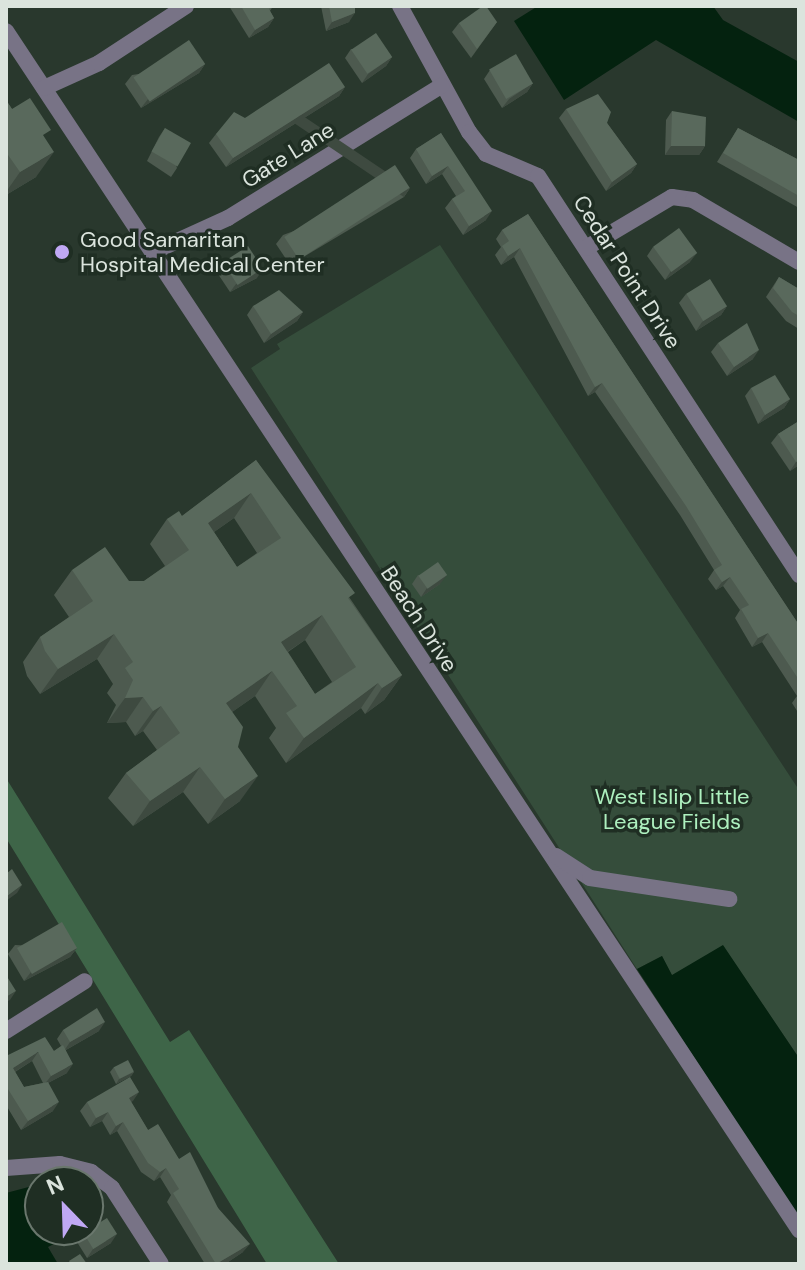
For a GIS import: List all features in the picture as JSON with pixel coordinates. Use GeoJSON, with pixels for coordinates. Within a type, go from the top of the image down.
{"type":"FeatureCollection","features":[{"type":"Feature","properties":{"kind":"street"},"geometry":{"type":"LineString","coordinates":[[44,88],[99,63],[186,6]]}},
{"type":"Feature","properties":{"kind":"street","name":"Cedar Point Drive"},"geometry":{"type":"LineString","coordinates":[[400,12],[441,86],[486,154],[538,176],[799,575]]}},
{"type":"Feature","properties":{"kind":"street","name":"Beach Drive"},"geometry":{"type":"LineString","coordinates":[[6,31],[799,1230]]}},
{"type":"Feature","properties":{"kind":"street","name":"Gate Lane"},"geometry":{"type":"LineString","coordinates":[[153,252],[228,218],[441,86]]}},
{"type":"Feature","properties":{"kind":"street"},"geometry":{"type":"LineString","coordinates":[[586,248],[672,197],[693,200],[799,262]]}},
{"type":"Feature","properties":{"kind":"street"},"geometry":{"type":"LineString","coordinates":[[526,821],[563,864],[590,878],[729,899]]}},
{"type":"Feature","properties":{"kind":"street"},"geometry":{"type":"LineString","coordinates":[[6,1031],[85,981]]}},
{"type":"Feature","properties":{"kind":"street"},"geometry":{"type":"LineString","coordinates":[[6,1168],[60,1164],[91,1172],[112,1188],[161,1264]]}},
{"type":"Feature","properties":{"kind":"green space","name":"West Islip Little League Fields"},"geometry":{"type":"Polygon","coordinates":[[[440,245],[799,790],[799,1058],[723,946],[672,976],[662,956],[637,969],[251,368],[280,349],[277,344],[440,245]]]}},
{"type":"Feature","properties":{"kind":"shaded area"},"geometry":{"type":"Polygon","coordinates":[[[538,6],[713,6],[723,20],[799,62],[799,122],[656,40],[564,100],[514,21],[538,6]]]}},
{"type":"Feature","properties":{"kind":"shaded area"},"geometry":{"type":"Polygon","coordinates":[[[6,778],[170,1042],[189,1030],[339,1264],[267,1264],[6,838],[6,778]]]}},
{"type":"Feature","properties":{"kind":"shaded area"},"geometry":{"type":"Polygon","coordinates":[[[723,945],[799,1058],[799,1219],[637,969],[662,956],[672,975],[723,945]]]}},
{"type":"Feature","properties":{"kind":"shaded area"},"geometry":{"type":"Polygon","coordinates":[[[24,1188],[24,1246],[50,1246],[58,1264],[6,1264],[6,1193],[24,1188]]]}},
{"type":"Feature","properties":{"kind":"building"},"geometry":{"type":"Polygon","coordinates":[[[241,6],[272,6],[269,9],[274,18],[255,30],[241,6]]]}},
{"type":"Feature","properties":{"kind":"building"},"geometry":{"type":"Polygon","coordinates":[[[329,6],[355,6],[355,13],[332,22],[329,6]]]}},
{"type":"Feature","properties":{"kind":"building"},"geometry":{"type":"Polygon","coordinates":[[[483,6],[497,22],[477,49],[459,23],[483,6]]]}},
{"type":"Feature","properties":{"kind":"building"},"geometry":{"type":"Polygon","coordinates":[[[376,33],[392,57],[367,74],[351,50],[376,33]]]}},
{"type":"Feature","properties":{"kind":"building"},"geometry":{"type":"Polygon","coordinates":[[[189,40],[205,64],[150,102],[133,77],[189,40]]]}},
{"type":"Feature","properties":{"kind":"building"},"geometry":{"type":"Polygon","coordinates":[[[516,54],[533,83],[506,99],[489,70],[516,54]]]}},
{"type":"Feature","properties":{"kind":"building"},"geometry":{"type":"Polygon","coordinates":[[[329,63],[345,87],[233,158],[216,134],[234,112],[245,118],[329,63]]]}},
{"type":"Feature","properties":{"kind":"building"},"geometry":{"type":"Polygon","coordinates":[[[598,94],[611,112],[607,123],[637,164],[612,182],[566,109],[598,94]]]}},
{"type":"Feature","properties":{"kind":"building"},"geometry":{"type":"Polygon","coordinates":[[[30,98],[51,130],[43,135],[54,152],[20,172],[6,152],[6,100],[12,109],[30,98]]]}},
{"type":"Feature","properties":{"kind":"building"},"geometry":{"type":"Polygon","coordinates":[[[672,111],[706,117],[705,146],[671,146],[672,111]]]}},
{"type":"Feature","properties":{"kind":"building"},"geometry":{"type":"Polygon","coordinates":[[[165,128],[191,143],[177,166],[152,151],[165,128]]]}},
{"type":"Feature","properties":{"kind":"building"},"geometry":{"type":"Polygon","coordinates":[[[738,128],[799,160],[799,196],[723,153],[738,128]]]}},
{"type":"Feature","properties":{"kind":"building"},"geometry":{"type":"Polygon","coordinates":[[[441,133],[492,211],[469,226],[452,199],[465,191],[448,166],[432,176],[416,149],[441,133]]]}},
{"type":"Feature","properties":{"kind":"building"},"geometry":{"type":"Polygon","coordinates":[[[395,165],[410,188],[299,260],[284,237],[395,165]]]}},
{"type":"Feature","properties":{"kind":"building"},"geometry":{"type":"Polygon","coordinates":[[[528,214],[799,625],[799,680],[768,633],[758,638],[741,609],[749,605],[730,577],[722,582],[714,570],[722,565],[686,506],[602,383],[595,387],[520,248],[508,256],[502,246],[509,241],[502,230],[528,214]]]}},
{"type":"Feature","properties":{"kind":"building"},"geometry":{"type":"Polygon","coordinates":[[[679,228],[697,253],[671,272],[653,247],[679,228]]]}},
{"type":"Feature","properties":{"kind":"building"},"geometry":{"type":"Polygon","coordinates":[[[248,246],[263,269],[238,285],[223,262],[248,246]]]}},
{"type":"Feature","properties":{"kind":"building"},"geometry":{"type":"Polygon","coordinates":[[[779,277],[799,289],[799,316],[792,312],[773,288],[779,277]]]}},
{"type":"Feature","properties":{"kind":"building"},"geometry":{"type":"Polygon","coordinates":[[[710,279],[727,306],[703,321],[686,294],[710,279]]]}},
{"type":"Feature","properties":{"kind":"building"},"geometry":{"type":"Polygon","coordinates":[[[279,290],[303,312],[271,334],[253,306],[279,290]]]}},
{"type":"Feature","properties":{"kind":"building"},"geometry":{"type":"Polygon","coordinates":[[[747,323],[759,350],[734,367],[718,343],[747,323]]]}},
{"type":"Feature","properties":{"kind":"building"},"geometry":{"type":"Polygon","coordinates":[[[775,375],[790,399],[765,415],[751,388],[775,375]]]}},
{"type":"Feature","properties":{"kind":"building"},"geometry":{"type":"Polygon","coordinates":[[[799,421],[799,460],[796,462],[778,434],[799,421]]]}},
{"type":"Feature","properties":{"kind":"building"},"geometry":{"type":"Polygon","coordinates":[[[256,460],[355,593],[348,598],[402,675],[382,688],[378,683],[304,738],[286,713],[297,706],[272,671],[226,703],[243,727],[238,747],[258,776],[225,799],[200,767],[150,801],[126,773],[180,733],[161,706],[153,711],[143,697],[125,698],[133,680],[125,668],[133,662],[114,634],[58,669],[45,651],[40,637],[93,601],[72,570],[105,547],[129,581],[144,581],[189,550],[167,519],[179,511],[182,516],[256,460]],[[251,493],[208,523],[237,567],[281,538],[251,493]],[[322,615],[281,642],[315,694],[356,667],[322,615]]]}},
{"type":"Feature","properties":{"kind":"building"},"geometry":{"type":"Polygon","coordinates":[[[438,562],[447,575],[428,589],[418,576],[438,562]]]}},
{"type":"Feature","properties":{"kind":"building"},"geometry":{"type":"Polygon","coordinates":[[[12,869],[22,885],[6,897],[6,874],[12,869]]]}},
{"type":"Feature","properties":{"kind":"building"},"geometry":{"type":"Polygon","coordinates":[[[62,922],[77,948],[32,974],[17,948],[62,922]]]}},
{"type":"Feature","properties":{"kind":"building"},"geometry":{"type":"Polygon","coordinates":[[[6,975],[16,991],[6,997],[6,975]]]}},
{"type":"Feature","properties":{"kind":"building"},"geometry":{"type":"Polygon","coordinates":[[[97,1008],[105,1022],[70,1042],[63,1030],[97,1008]]]}},
{"type":"Feature","properties":{"kind":"building"},"geometry":{"type":"Polygon","coordinates":[[[45,1037],[54,1051],[63,1045],[73,1064],[51,1076],[38,1052],[13,1068],[24,1087],[48,1082],[59,1102],[28,1121],[6,1086],[6,1056],[45,1037]]]}},
{"type":"Feature","properties":{"kind":"building"},"geometry":{"type":"Polygon","coordinates":[[[128,1060],[134,1072],[120,1079],[114,1067],[128,1060]]]}},
{"type":"Feature","properties":{"kind":"building"},"geometry":{"type":"Polygon","coordinates":[[[130,1077],[139,1092],[129,1098],[148,1130],[158,1124],[179,1159],[190,1152],[218,1208],[250,1244],[216,1264],[173,1193],[179,1189],[166,1168],[160,1172],[148,1163],[123,1122],[116,1126],[108,1112],[96,1118],[87,1102],[130,1077]]]}},
{"type":"Feature","properties":{"kind":"building"},"geometry":{"type":"Polygon","coordinates":[[[107,1218],[117,1234],[104,1242],[104,1220],[107,1218]]]}},
{"type":"Feature","properties":{"kind":"building"},"geometry":{"type":"Polygon","coordinates":[[[80,1254],[87,1264],[71,1264],[69,1261],[80,1254]]]}},
{"type":"Feature","properties":{"kind":"place","name":"Good Samaritan Hospital Medical Center"},"geometry":{"type":"Point","coordinates":[62,252]}}]}
